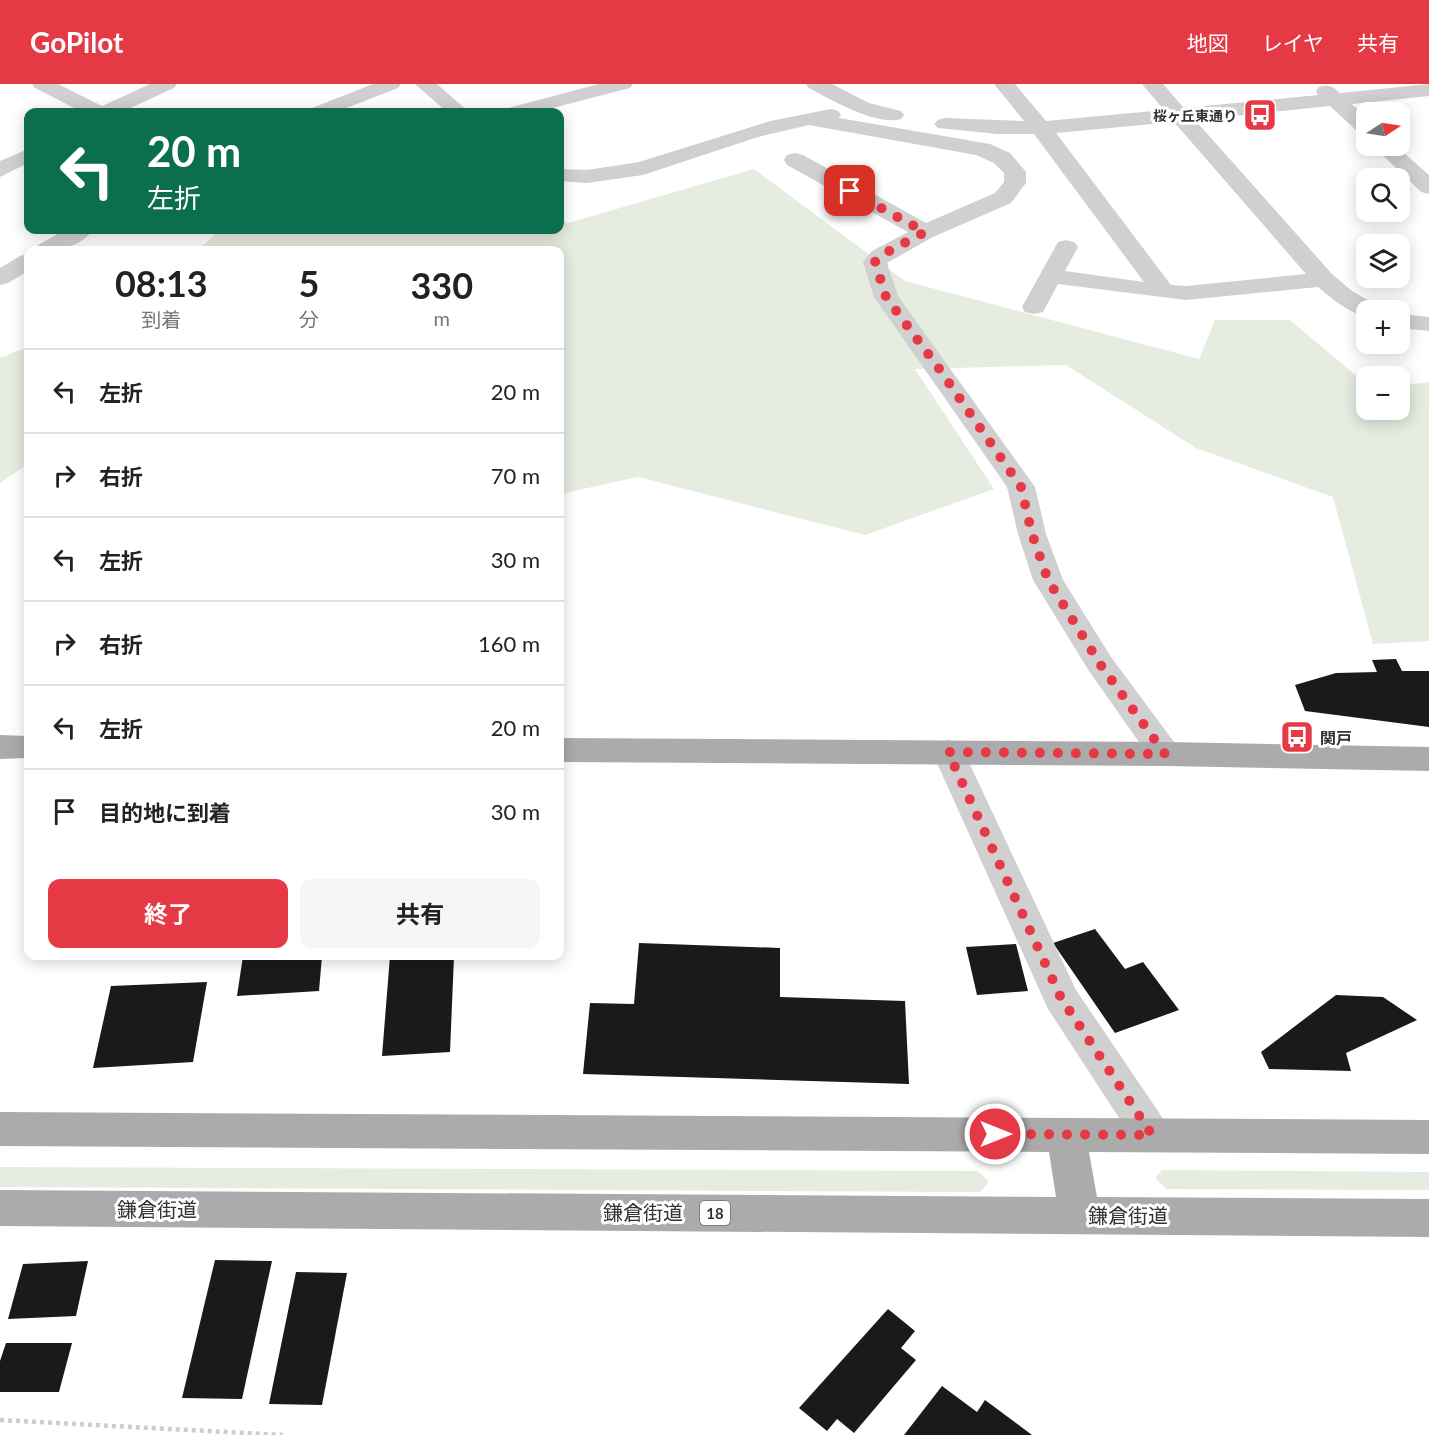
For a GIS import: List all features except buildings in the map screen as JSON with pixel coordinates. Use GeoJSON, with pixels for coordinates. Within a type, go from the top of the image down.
{"type":"FeatureCollection","features":[{"type":"Feature","properties":{"kind":"main road"},"geometry":{"type":"LineString","coordinates":[[0,747],[24,747]]}},
{"type":"Feature","properties":{"kind":"main road"},"geometry":{"type":"LineString","coordinates":[[564,750],[1165,754],[1429,759]]}},
{"type":"Feature","properties":{"kind":"main road"},"geometry":{"type":"LineString","coordinates":[[0,1129],[1429,1137]]}},
{"type":"Feature","properties":{"kind":"main road"},"geometry":{"type":"LineString","coordinates":[[1066,1135],[1080,1215]]}},
{"type":"Feature","properties":{"kind":"main road","name":"鎌倉街道"},"geometry":{"type":"LineString","coordinates":[[0,1208],[1429,1218]]}},
{"type":"Feature","properties":{"kind":"street"},"geometry":{"type":"LineString","coordinates":[[42,84],[89,108]]}},
{"type":"Feature","properties":{"kind":"street"},"geometry":{"type":"LineString","coordinates":[[115,108],[167,84]]}},
{"type":"Feature","properties":{"kind":"street"},"geometry":{"type":"LineString","coordinates":[[329,108],[391,84]]}},
{"type":"Feature","properties":{"kind":"street"},"geometry":{"type":"LineString","coordinates":[[425,84],[454,108]]}},
{"type":"Feature","properties":{"kind":"street"},"geometry":{"type":"LineString","coordinates":[[530,108],[623,84]]}},
{"type":"Feature","properties":{"kind":"street"},"geometry":{"type":"LineString","coordinates":[[816,84],[862,107],[948,125],[1041,128],[1429,90]]}},
{"type":"Feature","properties":{"kind":"street"},"geometry":{"type":"LineString","coordinates":[[1004,84],[1041,128],[1164,292]]}},
{"type":"Feature","properties":{"kind":"street"},"geometry":{"type":"LineString","coordinates":[[1152,84],[1324,279],[1356,303]]}},
{"type":"Feature","properties":{"kind":"street"},"geometry":{"type":"LineString","coordinates":[[1319,84],[1356,119]]}},
{"type":"Feature","properties":{"kind":"street"},"geometry":{"type":"LineString","coordinates":[[564,175],[592,177],[615,174],[777,126],[862,107]]}},
{"type":"Feature","properties":{"kind":"street"},"geometry":{"type":"LineString","coordinates":[[812,120],[982,149],[1002,158],[1015,172],[1015,183],[1004,198],[925,232],[880,256],[875,262],[886,297],[1021,487],[1032,534],[1048,580],[1100,664],[1165,754]]}},
{"type":"Feature","properties":{"kind":"street"},"geometry":{"type":"LineString","coordinates":[[0,170],[24,156]]}},
{"type":"Feature","properties":{"kind":"street"},"geometry":{"type":"LineString","coordinates":[[1395,156],[1429,188]]}},
{"type":"Feature","properties":{"kind":"street"},"geometry":{"type":"LineString","coordinates":[[795,160],[925,232]]}},
{"type":"Feature","properties":{"kind":"street"},"geometry":{"type":"LineString","coordinates":[[53,246],[74,234]]}},
{"type":"Feature","properties":{"kind":"street"},"geometry":{"type":"LineString","coordinates":[[1034,306],[1066,246]]}},
{"type":"Feature","properties":{"kind":"street"},"geometry":{"type":"LineString","coordinates":[[0,278],[24,263]]}},
{"type":"Feature","properties":{"kind":"street"},"geometry":{"type":"LineString","coordinates":[[1052,276],[1186,293],[1324,279]]}},
{"type":"Feature","properties":{"kind":"street"},"geometry":{"type":"LineString","coordinates":[[1410,322],[1429,324]]}},
{"type":"Feature","properties":{"kind":"street"},"geometry":{"type":"LineString","coordinates":[[948,752],[1061,998],[1152,1135]]}},
{"type":"Feature","properties":{"kind":"path"},"geometry":{"type":"LineString","coordinates":[[0,1420],[283,1435]]}},
{"type":"Feature","properties":{"kind":"shaded area"},"geometry":{"type":"Polygon","coordinates":[[[754,169],[905,281],[1199,359],[1215,320],[1290,320],[1356,376],[1356,420],[1410,420],[1410,385],[1429,382],[1429,641],[1373,644],[1333,497],[1196,448],[1066,365],[915,369],[994,489],[865,535],[638,477],[564,493],[564,246],[202,246],[216,234],[564,234],[564,222],[568,223],[754,169]]]}},
{"type":"Feature","properties":{"kind":"shaded area"},"geometry":{"type":"Polygon","coordinates":[[[24,349],[24,467],[0,483],[0,358],[24,349]]]}},
{"type":"Feature","properties":{"kind":"shaded area"},"geometry":{"type":"Polygon","coordinates":[[[0,1167],[978,1171],[989,1182],[980,1192],[0,1187],[0,1167]]]}},
{"type":"Feature","properties":{"kind":"shaded area"},"geometry":{"type":"Polygon","coordinates":[[[1162,1170],[1429,1172],[1429,1190],[1167,1189],[1155,1178],[1162,1170]]]}},
{"type":"Feature","properties":{"kind":"place","name":"桜ヶ丘東通り"},"geometry":{"type":"Point","coordinates":[1260,115]}},
{"type":"Feature","properties":{"kind":"place","name":"関戸"},"geometry":{"type":"Point","coordinates":[1297,737]}},
{"type":"Feature","properties":{"kind":"route"},"geometry":{"type":"LineString","coordinates":[[850,191],[925,232],[880,256],[875,262],[886,297],[1021,487],[1032,534],[1048,580],[1100,664],[1165,754],[948,752],[1061,998],[1152,1135],[995,1134]]}}]}
